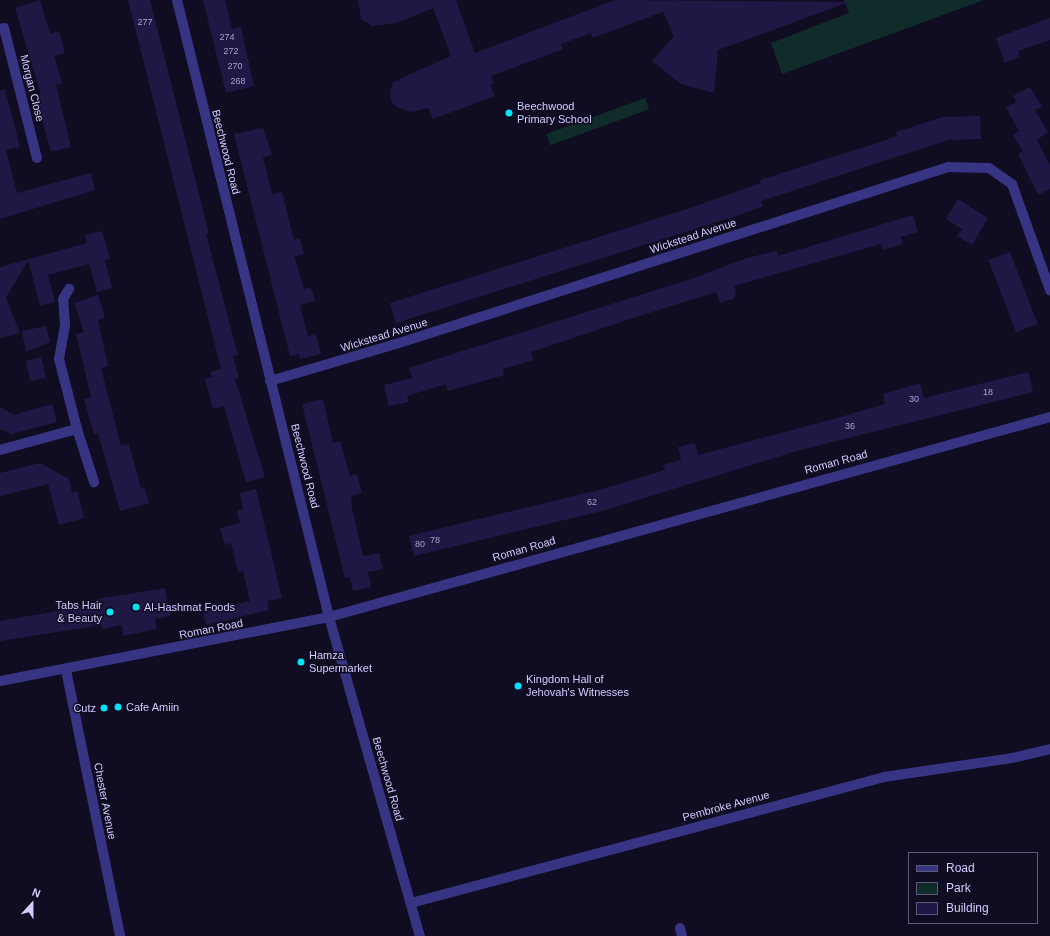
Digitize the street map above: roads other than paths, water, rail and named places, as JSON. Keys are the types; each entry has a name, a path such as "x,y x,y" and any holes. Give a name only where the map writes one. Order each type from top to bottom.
{"street":[{"name":"Beechwood Road","path":"176,0 329,617 420,936"},
{"name":"Morgan Close","path":"0,29 4,28 37,158"},
{"name":"Wickstead Avenue","path":"270,382 404,342 948,167 989,168 1012,184 1050,290"},
{"path":"69,288 63,300 65,325 59,359 77,429 94,482"},
{"name":"Roman Road","path":"0,682 329,617 1050,417"},
{"path":"0,450 77,429"},
{"name":"Chester Avenue","path":"66,670 120,936"},
{"name":"Pembroke Avenue","path":"411,903 884,777 1012,758 1050,749"}],"place":[{"name":"Beechwood Primary School","path":"509,113"},
{"name":"Al-Hashmat Foods","path":"136,607"},
{"name":"Tabs Hair & Beauty","path":"110,612"},
{"name":"Hamza Supermarket","path":"301,662"},
{"name":"Kingdom Hall of Jehovah's Witnesses","path":"518,686"},
{"name":"Cafe Amiin","path":"118,707"},
{"name":"Cutz","path":"104,708"}]}
